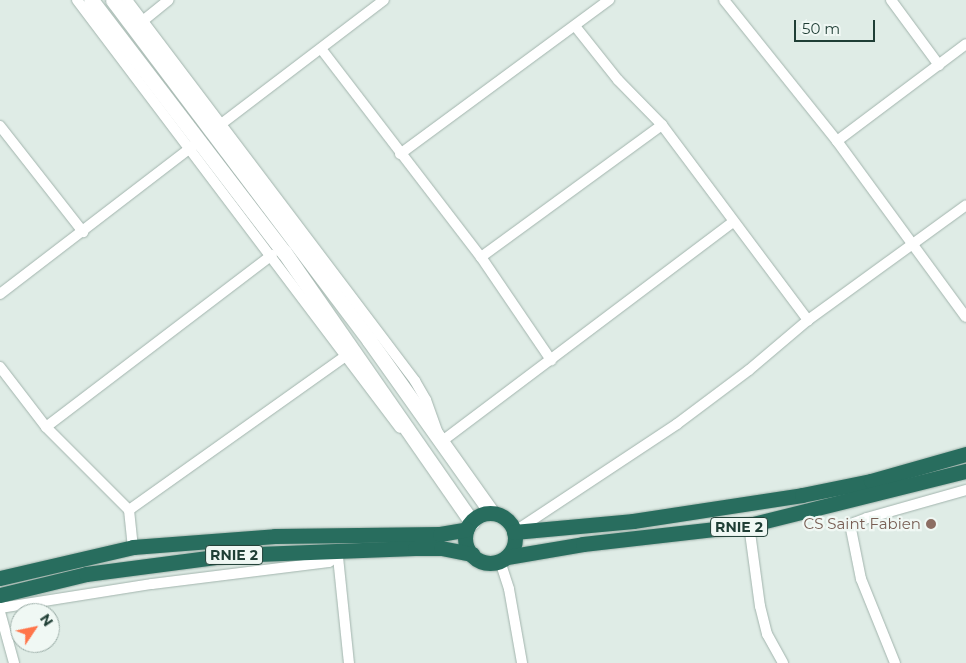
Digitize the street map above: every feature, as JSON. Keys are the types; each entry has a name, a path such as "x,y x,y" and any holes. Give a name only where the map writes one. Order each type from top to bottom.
{"highway":[{"name":"RNIE 2","path":"514,532 633,522 802,495 871,481 966,454"},
{"name":"RNIE 2","path":"0,595 86,574 142,565 231,555 341,554 441,548 472,554 485,562 584,544 749,525 966,471"},
{"name":"RNIE 2","path":"0,578 133,547 275,536 440,534 469,525 492,513"},
{"path":"492,513 506,519 514,532 515,541 504,559"},
{"path":"469,525 466,542 472,554"}],"main road":[{"path":"91,0 194,144 295,267 426,454 469,525"},
{"path":"113,0 138,24 216,128 492,513"}],"street":[{"path":"77,0 194,144 390,418 426,454"},
{"path":"126,0 138,24 169,0"},
{"path":"0,294 83,232 194,144 322,50 384,0"},
{"path":"400,154 609,0"},
{"path":"724,0 837,141 912,246 966,317"},
{"path":"891,0 939,65"},
{"path":"575,26 618,80 662,125 808,320"},
{"path":"837,141 966,44"},
{"path":"322,50 481,257 551,360"},
{"path":"481,257 662,125"},
{"path":"1,128 83,232"},
{"path":"514,532 677,424 749,370 808,320 966,206"},
{"path":"441,442 733,222"},
{"path":"46,427 272,255"},
{"path":"130,510 346,356"},
{"path":"0,367 46,427 130,510 133,547"},
{"path":"895,663 861,579 851,529 854,523 867,518 966,490"},
{"path":"749,525 760,606 767,634 783,663"},
{"path":"14,663 0,610 152,584 329,562 341,554 349,663"},
{"path":"504,559 522,663"}],"place":[{"name":"CS Saint Fabien","path":"931,524"}]}
